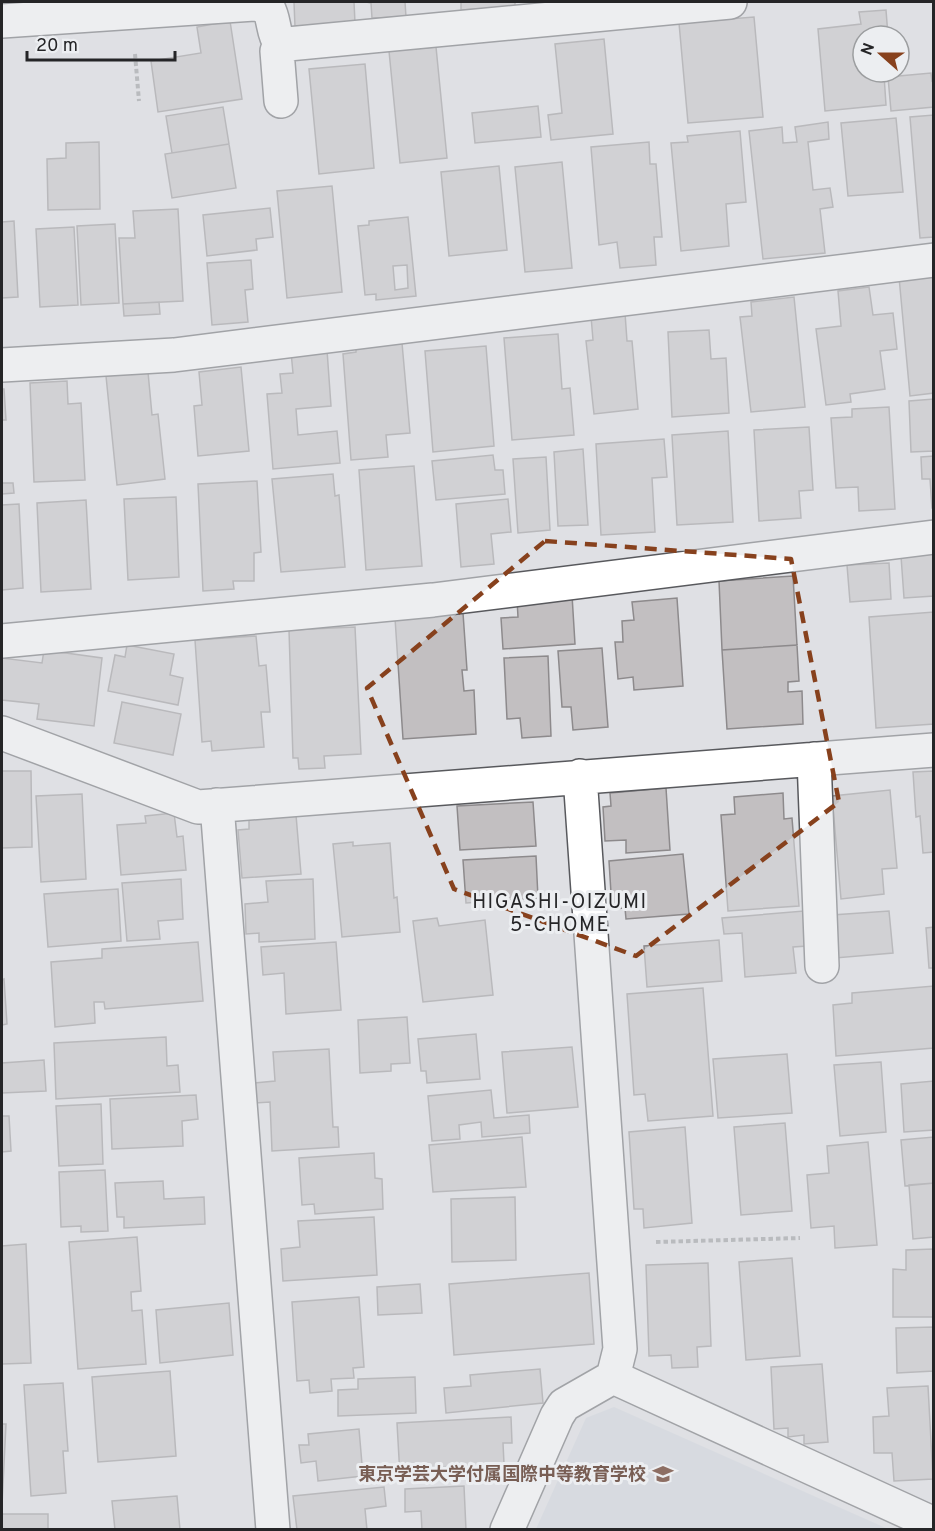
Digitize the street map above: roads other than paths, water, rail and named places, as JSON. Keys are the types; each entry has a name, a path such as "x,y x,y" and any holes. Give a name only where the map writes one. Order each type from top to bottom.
{"street":[{"path":"2,21 254,4 267,6 273,14 276,37 280,43 288,44 730,2"},
{"path":"280,43 277,51 282,101"},
{"path":"2,365 174,355 933,260"},
{"path":"2,640 433,600 933,537"},
{"path":"2,733 198,807 933,750"},
{"path":"814,759 822,966"},
{"path":"507,1530 557,1416 564,1405 613,1377 618,1362 621,1335 580,776"},
{"path":"217,805 273,1530"},
{"path":"613,1377 933,1524"}],"place":[{"name":"東京学芸大学付属国際中等教育学校","path":"663,1474"}],"district":[{"name":"HIGASHI-OIZUMI 5-CHOME","path":"560,912"}]}
